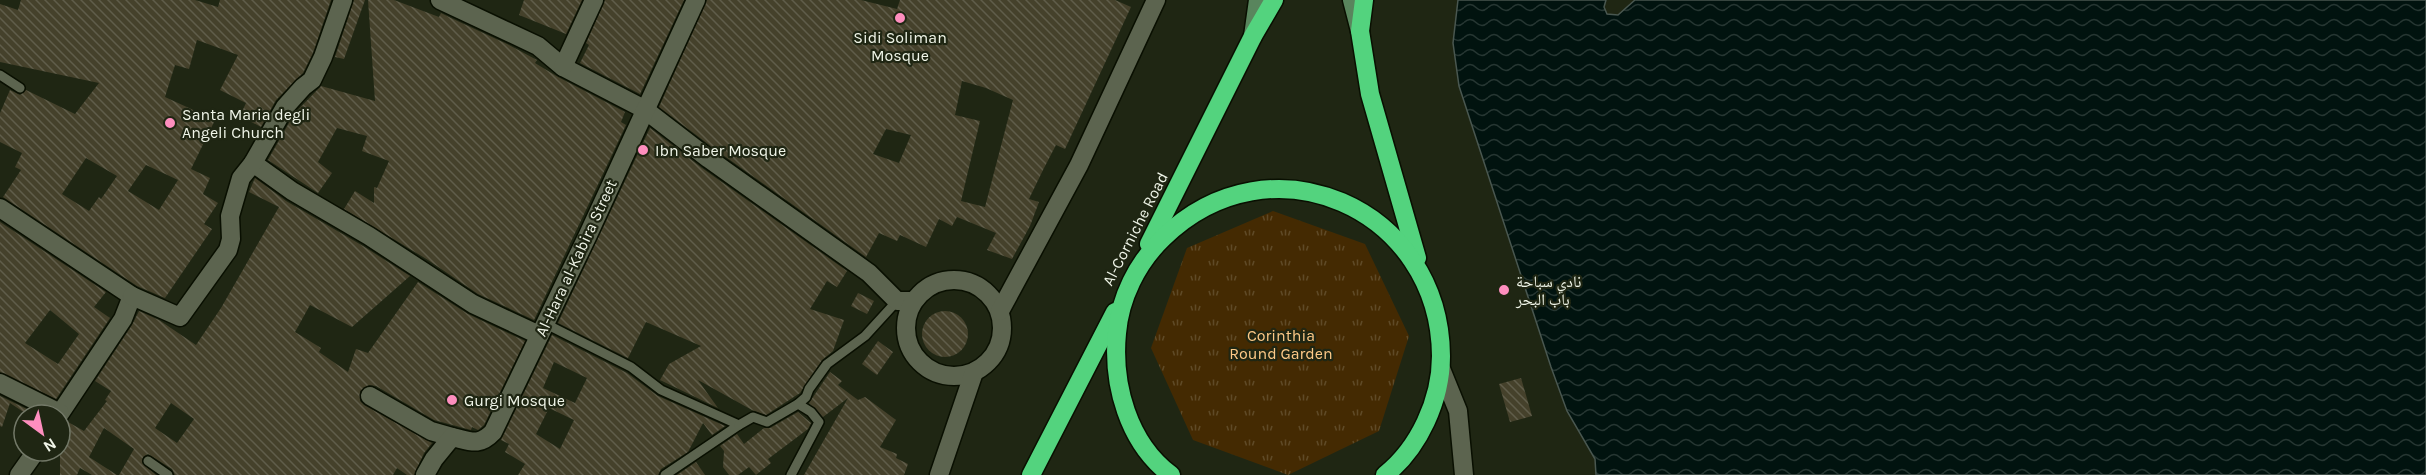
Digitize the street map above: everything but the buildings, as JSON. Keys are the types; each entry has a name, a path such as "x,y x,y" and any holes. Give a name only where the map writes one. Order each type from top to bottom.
{"highway":[{"name":"Al-Corniche Road","path":"1031,475 1253,36 1274,0"},
{"path":"1364,0 1360,31 1370,94 1419,269 1433,300 1441,334 1441,369 1436,397 1425,424 1410,448 1385,475"},
{"path":"1171,475 1164,470 1138,438 1122,400 1114,359 1118,317 1132,278 1152,249 1177,225 1206,206 1239,194 1273,189 1308,191 1342,201 1372,218 1398,241 1419,269"}],"street":[{"path":"0,208 132,296 180,317 228,250 231,239 230,216 241,178 253,163 285,107 312,80 323,57 343,0"},
{"path":"440,0 538,46 563,67 644,109 709,159 869,273 906,301 908,315 906,330 909,346 917,359 928,369 939,374 962,376 974,372 992,358 998,348 1002,336 1000,311 994,300 983,289 969,282 954,280 938,283 906,301"},
{"path":"563,67 594,0"},
{"name":"Al-Hara al-Kabira Street","path":"370,396 431,431 474,442 485,440 492,432 587,237 696,0"},
{"path":"1000,311 1079,165 1156,0"},
{"path":"1253,36 1258,0"},
{"path":"1352,0 1360,31"},
{"path":"253,163 473,304 541,329"},
{"path":"66,403 123,319 132,296"},
{"path":"1441,369 1458,411 1464,475"},
{"path":"939,475 974,372"},
{"path":"0,383 38,403"},
{"path":"425,475 434,459 452,437"}],"lane":[{"path":"0,75 20,88"},
{"path":"665,475 753,417 768,422 798,404 806,397 827,364 865,336 906,301"},
{"path":"541,329 557,328 631,367 661,390 739,425"},
{"path":"791,475 819,422 811,412 798,404"},
{"path":"148,461 168,475"}],"green space":[{"name":"Corinthia Round Garden","path":"1273,211 1365,244 1409,336 1379,431 1288,475 1193,440 1151,348 1187,248"}],"water":[{"path":"1458,0 1606,0 1604,7 1607,14 1618,15 1635,0 2426,0 2426,475 1596,475 1595,459 1567,411 1551,367 1459,86 1453,43"}],"place":[{"name":"Sidi Soliman Mosque","path":"900,18"},
{"name":"Santa Maria degli Angeli Church","path":"170,123"},
{"name":"Ibn Saber Mosque","path":"643,150"},
{"name":"نادي سباحة باب البحر","path":"1504,290"},
{"name":"Gurgi Mosque","path":"452,400"}]}
